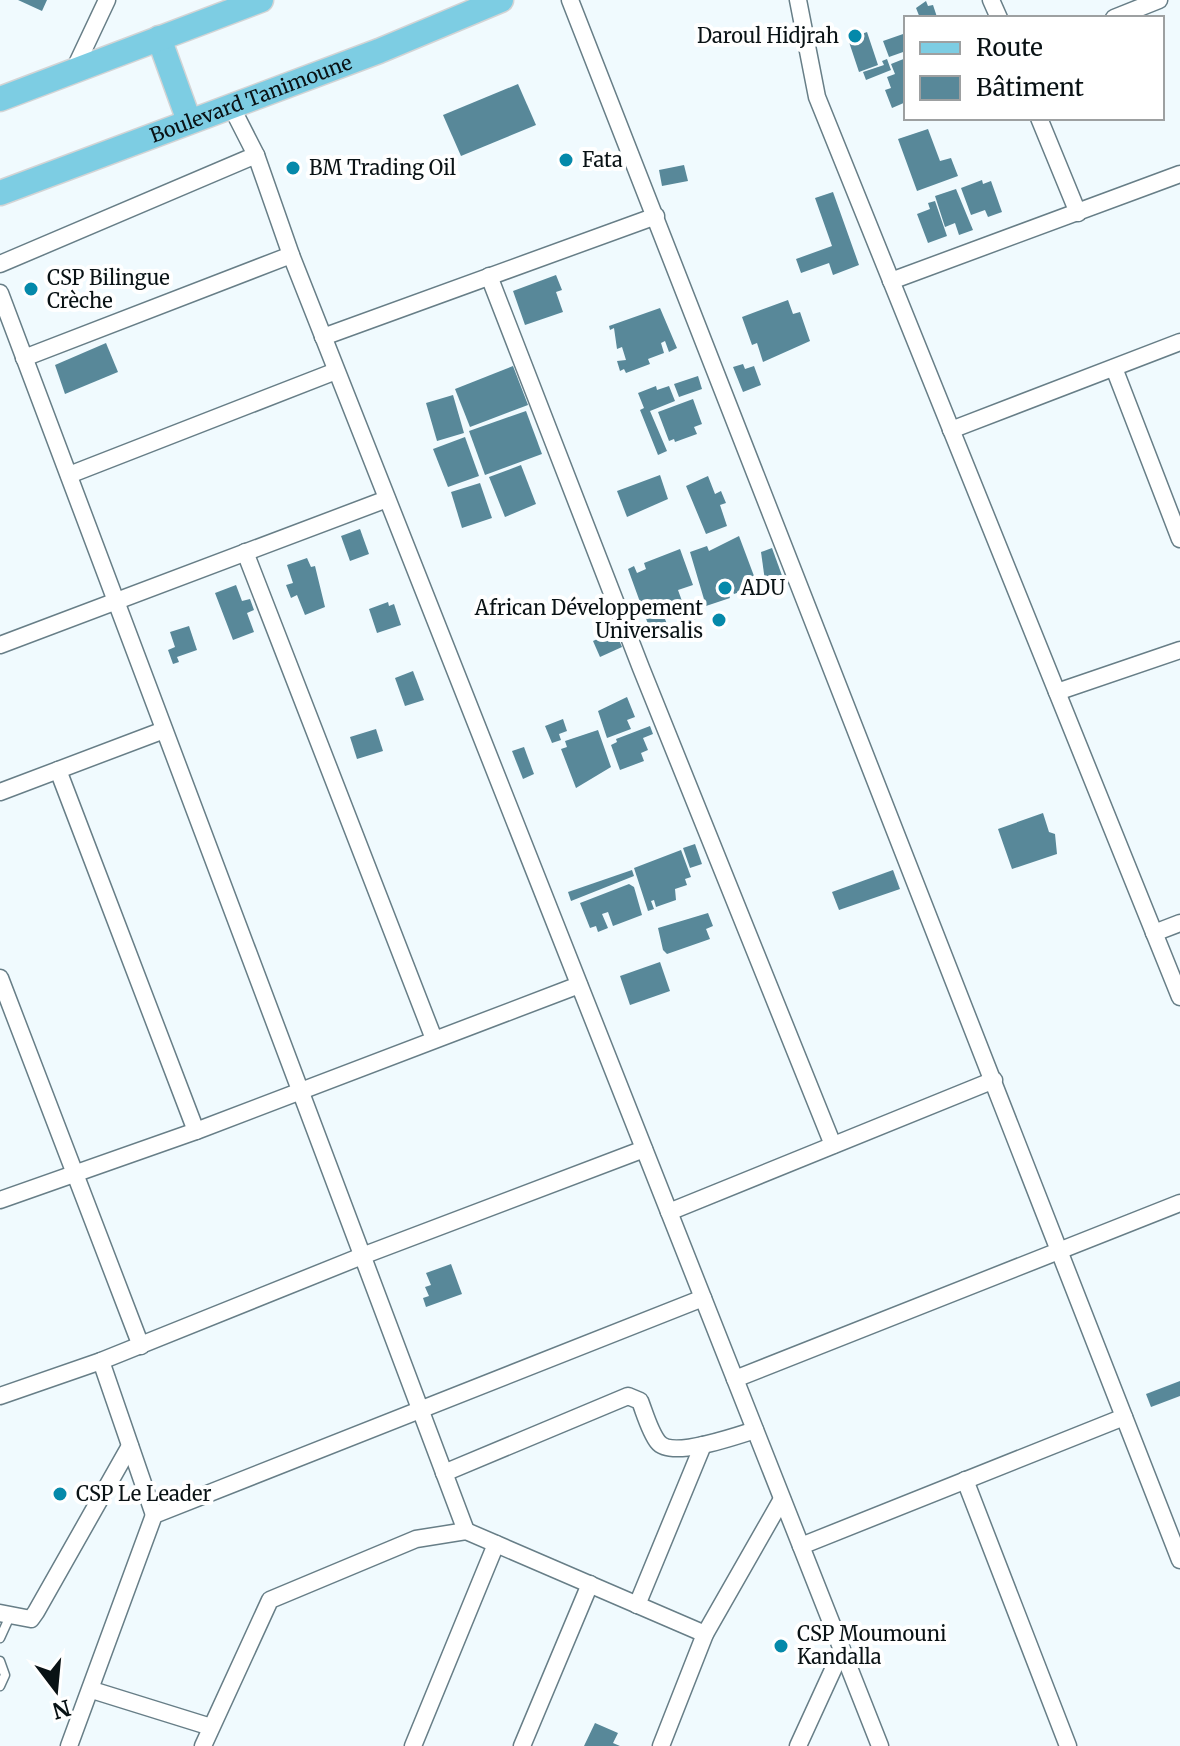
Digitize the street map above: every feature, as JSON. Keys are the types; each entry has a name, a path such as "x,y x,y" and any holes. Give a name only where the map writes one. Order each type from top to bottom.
{"main road":[{"path":"0,99 261,0"},
{"name":"Boulevard Tanimoune","path":"0,193 379,51 501,0"},
{"path":"159,38 189,121"}],"street":[{"path":"74,70 107,0"},
{"path":"570,0 1180,1560"},
{"path":"798,0 817,97 1180,997"},
{"path":"1119,16 1159,0"},
{"path":"231,106 256,155 336,371 880,1746"},
{"path":"1040,120 1078,213"},
{"path":"0,264 256,155"},
{"path":"891,281 1180,174"},
{"path":"323,337 656,216"},
{"path":"24,358 291,255"},
{"path":"489,276 641,668 833,1145"},
{"path":"0,293 466,1531"},
{"path":"951,430 1180,342"},
{"path":"1114,368 1173,498 1180,539"},
{"path":"69,475 336,371"},
{"path":"0,645 387,499"},
{"path":"245,552 434,1039"},
{"path":"1057,692 1180,650"},
{"path":"0,792 164,730"},
{"path":"58,770 196,1131"},
{"path":"1154,933 1180,923"},
{"path":"0,978 141,1346"},
{"path":"0,1200 196,1131 579,985"},
{"path":"669,1212 994,1080"},
{"path":"0,1396 141,1346 362,1256 644,1149"},
{"path":"735,1379 1180,1203"},
{"path":"154,1515 703,1298"},
{"path":"69,1746 154,1515 101,1361"},
{"path":"444,1473 628,1396 640,1401 661,1445 703,1445 755,1430"},
{"path":"801,1546 1124,1417"},
{"path":"637,1605 703,1445"},
{"path":"5,1614 31,1619 130,1446"},
{"path":"965,1480 1068,1746"},
{"path":"661,1746 705,1634 782,1499"},
{"path":"203,1746 270,1600 416,1539 466,1531 705,1634"},
{"path":"413,1746 496,1544"},
{"path":"522,1746 590,1584"},
{"path":"798,1746 842,1650"},
{"path":"92,1690 211,1727"}],"lane":[{"path":"0,1638 5,1614"},
{"path":"0,1661 5,1675 0,1686"}],"building":[{"path":"18,0 47,0 42,11"},
{"path":"926,1 928,6 933,5 937,16 919,16 916,8"},
{"path":"867,32 878,65 859,72 848,39"},
{"path":"904,34 904,52 889,57 883,41"},
{"path":"887,59 891,70 866,80 863,72 884,65 882,61"},
{"path":"904,59 904,103 892,108 885,90 891,88 887,77 895,74 891,64"},
{"path":"518,84 536,125 461,156 443,115"},
{"path":"928,129 940,161 951,158 958,176 917,191 898,139"},
{"path":"684,165 688,181 662,186 659,170"},
{"path":"982,180 983,184 991,181 1002,212 988,217 985,210 971,215 961,188"},
{"path":"956,189 973,230 959,235 955,223 945,227 935,196"},
{"path":"833,192 859,265 833,275 829,263 801,273 796,259 832,246 815,198"},
{"path":"935,201 947,236 928,243 917,214 930,209 928,203"},
{"path":"556,275 562,290 556,292 563,312 525,325 513,291"},
{"path":"788,300 793,314 800,312 810,341 763,362 757,343 752,345 742,317"},
{"path":"660,308 677,348 669,352 665,341 661,343 664,353 648,359 650,364 626,373 624,369 620,371 617,361 626,360 622,347 617,349 614,328 610,330 609,326"},
{"path":"106,343 118,372 65,394 55,365"},
{"path":"743,364 745,369 754,366 761,385 743,392 733,367"},
{"path":"513,366 528,405 470,427 455,389"},
{"path":"698,376 702,389 679,397 674,384"},
{"path":"656,386 657,390 669,386 675,401 650,411 667,451 658,455 640,410 644,408 638,393"},
{"path":"453,395 464,433 437,441 426,403"},
{"path":"693,399 702,424 694,427 697,434 675,442 674,439 669,441 658,412"},
{"path":"526,411 542,454 485,475 469,431"},
{"path":"465,437 479,476 448,487 433,449"},
{"path":"521,465 536,504 505,517 489,477"},
{"path":"660,475 668,499 627,517 617,491"},
{"path":"708,476 715,494 721,491 726,503 720,505 727,526 706,534 686,486"},
{"path":"480,483 492,518 462,528 451,492"},
{"path":"360,529 369,554 350,561 341,536"},
{"path":"739,536 754,576 748,578 751,588 734,594 732,589 727,591 730,598 706,606 690,552 707,546 709,551"},
{"path":"772,548 784,581 766,588 761,552"},
{"path":"680,549 693,585 678,590 682,601 676,604 678,611 666,607 661,609 669,629 652,635 628,569 634,566 637,573 646,569 644,563"},
{"path":"307,558 311,567 315,566 325,607 305,615 297,595 291,598 286,585 293,583 287,565"},
{"path":"236,585 242,601 250,599 254,610 247,613 254,632 233,640 215,593"},
{"path":"388,602 389,606 394,604 401,625 377,633 369,609"},
{"path":"692,603 694,608 701,605 705,616 686,622 680,607"},
{"path":"189,626 197,650 177,657 179,662 173,664 168,650 175,647 170,632"},
{"path":"615,631 622,647 600,657 593,641"},
{"path":"413,671 424,700 405,706 395,678"},
{"path":"627,697 635,717 627,720 631,729 607,738 598,711"},
{"path":"563,719 567,731 559,734 561,740 552,743 545,726"},
{"path":"650,726 653,734 643,738 648,750 641,753 644,761 620,770 611,745 617,742 616,739"},
{"path":"376,729 383,751 357,759 350,737"},
{"path":"598,730 611,767 576,788 561,749 567,747 565,741"},
{"path":"524,747 534,774 523,779 512,751"},
{"path":"1043,813 1049,832 1055,834 1057,854 1012,869 998,829"},
{"path":"695,844 702,864 690,868 683,848"},
{"path":"681,850 691,877 685,879 687,885 675,889 676,900 656,907 654,900 651,901 654,909 648,911 634,868"},
{"path":"632,870 634,876 571,901 568,892"},
{"path":"893,870 900,889 839,910 832,892"},
{"path":"629,884 634,887 642,915 613,926 608,912 602,914 608,928 598,932 596,926 590,928 580,903"},
{"path":"708,913 713,926 706,929 710,939 667,954 663,950 658,928"},
{"path":"660,962 670,991 630,1005 620,976"},
{"path":"451,1264 462,1294 426,1307 423,1298 429,1296 425,1287 431,1285 426,1273"},
{"path":"1180,1381 1180,1396 1151,1407 1146,1394"},
{"path":"595,1723 618,1733 613,1743 620,1746 584,1746"}],"place":[{"name":"Daroul Hidjrah","path":"855,36"},
{"name":"Fata","path":"566,160"},
{"name":"BM Trading Oil","path":"293,168"},
{"name":"CSP Bilingue Crèche","path":"31,289"},
{"name":"ADU","path":"725,588"},
{"name":"African Développement Universalis","path":"719,620"},
{"name":"CSP Le Leader","path":"60,1494"},
{"name":"CSP Moumouni Kandalla","path":"781,1646"}]}
